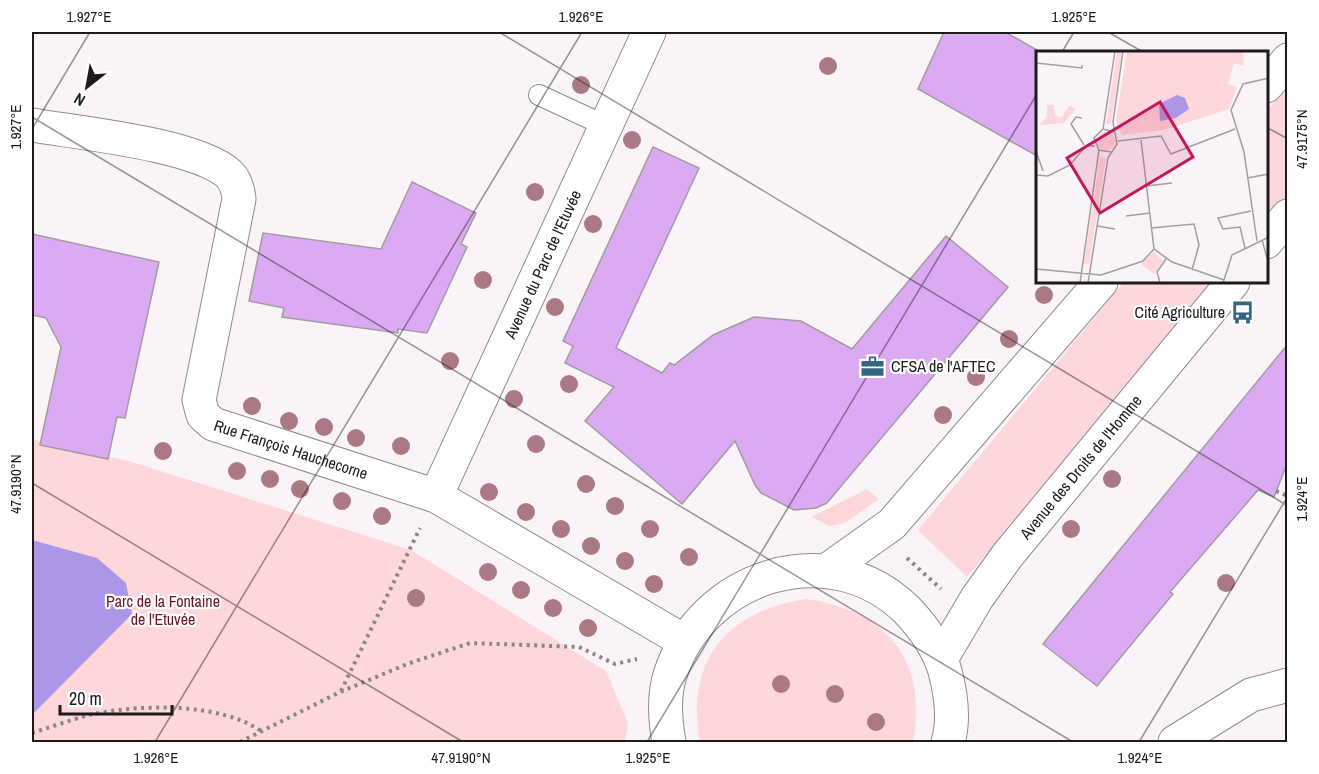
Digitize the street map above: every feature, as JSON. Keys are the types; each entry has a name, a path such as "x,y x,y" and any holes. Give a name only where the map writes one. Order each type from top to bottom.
{"street":[{"name":"Avenue du Parc de l'Etuvée","path":"436,496 649,32"},
{"path":"1268,84 1287,60"},
{"name":"Rue François Hauchecorne","path":"32,124 180,151 216,165 231,175 238,187 238,199 199,400 202,415 213,424 436,496 684,641"},
{"path":"1268,240 1287,216"},
{"path":"826,571 892,524 1099,284"},
{"name":"Avenue des Droits de l'Homme","path":"941,658 1007,556 1231,284"},
{"path":"669,742 664,715 669,676 684,641 710,608 744,585 784,572 826,571 863,580 896,600 922,626 941,658 951,694 954,739"},
{"path":"1175,742 1251,695 1287,685"},
{"path":"1163,742 1213,719"}],"lane":[{"path":"539,95 606,126"}],"path":[{"path":"1276,491 1287,496"},
{"path":"340,692 436,496"},
{"path":"879,534 969,613"},
{"path":"240,742 340,692 410,663 470,643 579,646 615,664 640,658"},
{"path":"32,733 90,715 145,708 206,711 245,720 261,731"}],"green space":[{"path":"1287,86 1287,199 1268,222 1268,110"},
{"path":"1122,284 1215,284 967,577 918,530"},
{"name":"Parc de la Fontaine de l'Etuvée","path":"32,439 132,462 411,550 606,671 628,723 625,742 32,742"},
{"path":"867,489 879,499 845,523 829,526 811,517"},
{"path":"806,599 834,605 859,615 879,628 896,644 907,664 914,687 916,713 913,742 700,742 697,713 699,687 706,664 717,645 733,628 754,615 778,605"}],"shaded area":[{"path":"32,540 97,558 126,583 132,614 32,715"}],"building":[{"path":"944,32 1005,32 1037,50 1036,155 918,89"},
{"path":"653,147 699,168 616,348 662,373 670,363 674,365 713,335 754,317 801,321 852,349 946,236 1008,287 827,503 816,508 794,510 761,493 735,441 682,504 585,421 614,387 565,363 573,346 563,341"},
{"path":"412,182 476,213 461,244 467,247 427,333 398,329 398,333 282,317 284,308 249,301 263,233 381,249"},
{"path":"32,234 159,262 125,418 117,417 108,459 40,445 61,347 46,318 32,315"},
{"path":"1287,345 1287,464 1274,497 1258,490 1170,592 1173,594 1097,686 1043,644"}],"place":[{"name":"Cité Agriculture","path":"1243,312"},
{"name":"CFSA de l'AFTEC","path":"873,366"}]}
